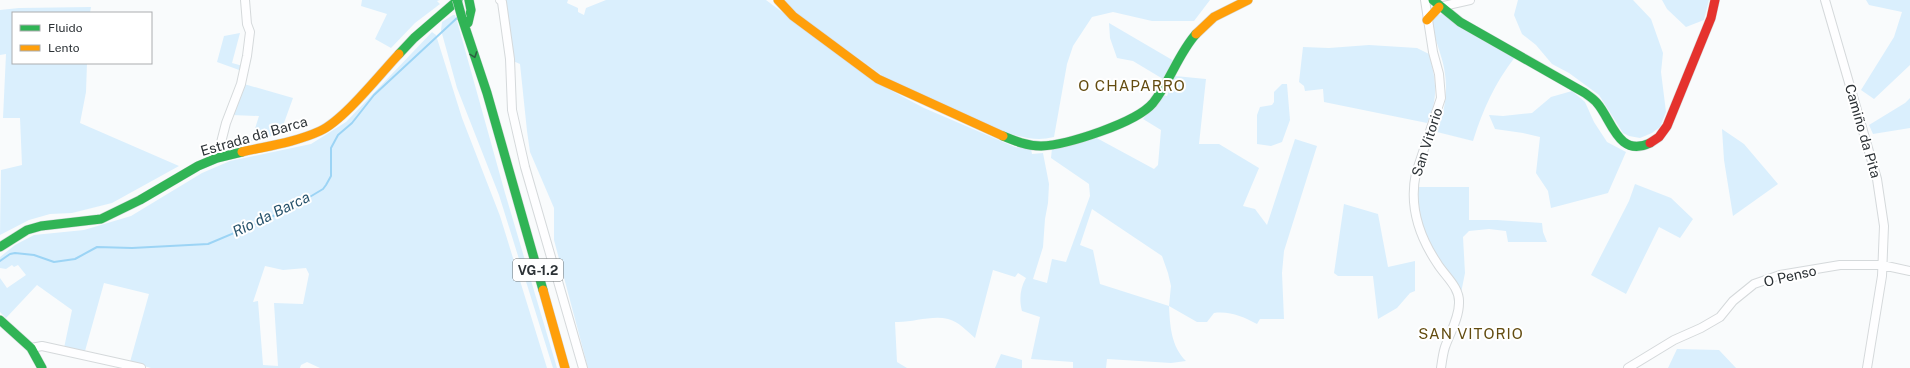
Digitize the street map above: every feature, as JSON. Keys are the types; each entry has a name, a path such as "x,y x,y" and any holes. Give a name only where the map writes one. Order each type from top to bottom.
{"main road":[{"name":"Estrada da Barca","path":"0,247 27,230 41,226 101,219 140,200 198,166 217,158 298,139 328,126 352,106 414,38 457,0"},
{"path":"457,0 465,20"},
{"path":"465,20 471,10 469,0"},
{"path":"778,0 793,16 878,79 1015,141 1037,146 1067,140 1124,122 1139,115 1155,100 1190,42 1200,30 1211,20 1248,0"},
{"path":"1432,0 1452,18 1570,83 1596,102 1617,136 1623,142 1638,146 1651,144 1662,134 1667,126 1710,18 1715,0"},
{"path":"1427,20 1430,14 1440,7"},
{"name":"VG-1.2","path":"465,20 565,368"},
{"path":"0,320 31,348 40,367"},
{"path":"0,327 18,335"}],"street":[{"path":"217,158 226,122 241,84 247,56 250,32 247,24 245,0"},
{"path":"500,0 502,2 510,59 512,110 515,124 546,242 583,368"},
{"name":"San Vitorio","path":"1424,0 1433,52 1439,74 1441,98 1416,173 1413,197 1415,214 1420,228 1436,262 1454,285 1459,302 1444,349 1441,368"},
{"path":"1440,7 1470,0"},
{"name":"Camiño da Pita","path":"1825,0 1877,179 1884,226 1882,265 1867,368"},
{"name":"O Penso","path":"1628,368 1674,340 1701,328 1720,317 1733,301 1754,284 1780,275 1840,265 1882,265 1910,271"},
{"path":"31,348 42,346 141,368"}],"shaded area":[{"path":"362,0 440,0 437,1 440,4 415,23 391,48 375,39 387,14 361,6"},
{"path":"505,0 568,0 567,3 578,8 578,12 584,15 586,8 606,0 766,0 877,83 924,108 1015,147 1031,149 1032,154 1043,153 1049,184 1048,203 1043,247 1033,279 1047,283 1052,259 1066,262 1090,196 1089,184 1051,158 1052,148 1093,136 1154,169 1158,165 1161,130 1143,119 1163,95 1167,96 1175,76 1206,79 1199,144 1219,144 1259,168 1243,206 1255,209 1267,225 1295,139 1317,146 1284,251 1282,273 1284,319 1260,319 1257,324 1237,315 1214,313 1207,322 1197,322 1169,306 1174,342 1177,349 1186,361 1171,363 1107,359 1106,368 1073,368 1073,362 1031,359 1040,317 1022,311 1021,294 1022,286 1026,278 1018,273 1015,277 993,270 975,338 959,324 948,319 928,318 895,322 897,362 907,368 588,368 554,240 554,208 530,152 520,64 513,61","holes":["1092,209 1162,256 1171,286 1169,306 1100,284 1093,250 1080,245"]},
{"path":"784,0 1210,0 1194,21 1152,21 1113,12 1092,17 1073,46 1067,64 1054,137 1037,139 1010,134 883,76 800,16"},
{"path":"1518,0 1633,0 1651,19 1663,53 1661,72 1666,112 1660,127 1652,133 1640,138 1623,133 1599,95 1569,73 1552,64 1536,45 1522,34 1514,15"},
{"path":"1662,0 1709,0 1704,20 1686,27 1667,9"},
{"path":"1866,0 1910,0 1910,65 1874,99 1861,90 1894,37 1902,12 1869,5"},
{"path":"91,7 90,12 12,12 12,64 87,64 86,92 80,123 179,166 112,203 72,213 50,214 29,220 0,235 1,170 22,165 20,118 3,118 6,54 0,55 0,10 19,8"},
{"path":"1442,14 1515,57 1501,77 1490,97 1473,141 1437,132 1445,103 1446,82 1441,54 1432,22 1437,15"},
{"path":"455,15 457,21 505,193 557,368 553,368 499,195 457,88 441,30 442,22"},
{"path":"1109,23 1174,61 1163,79 1133,61 1117,58 1110,38"},
{"path":"432,32 436,35 462,118 500,216 547,368 320,368 307,362 301,365 300,368 151,368 130,362 149,294 104,283 85,351 64,348 72,310 37,285 6,318 0,312 0,278 7,288 26,275 18,265 14,267 12,265 6,269 0,268 0,257 15,245 34,235 84,230 131,216 202,173 230,161 311,144 346,122","holes":["265,266 283,270 306,268 309,274 303,304 274,303 278,366 263,365 258,301 253,302"]},
{"path":"240,33 232,63 243,66 242,71 217,62 224,36"},
{"path":"1369,45 1417,48 1429,54 1435,80 1435,97 1427,123 1324,102 1323,89 1305,91 1304,86 1299,82 1303,47 1329,48"},
{"path":"244,84 293,98 280,134 251,141 259,116 232,115"},
{"path":"1282,84 1287,84 1290,120 1282,142 1271,146 1257,144 1257,115 1260,107 1272,105 1274,102 1274,92"},
{"path":"1572,91 1585,102 1594,122 1607,142 1626,152 1608,193 1551,208 1548,191 1536,173 1540,137 1495,129 1489,115 1503,116 1532,113 1551,97"},
{"path":"1910,98 1910,128 1873,134 1869,125 1905,103"},
{"path":"1722,129 1744,144 1778,184 1733,216 1724,160"},
{"path":"1635,184 1671,198 1693,219 1680,238 1659,227 1626,294 1591,275 1629,201"},
{"path":"1416,187 1469,187 1469,220 1542,223 1543,232 1547,242 1508,242 1506,231 1489,229 1469,231 1463,237 1465,273 1461,293 1436,256 1421,226 1416,209"},
{"path":"1344,204 1378,214 1388,267 1415,261 1415,291 1410,293 1397,308 1378,319 1373,276 1338,276 1334,273"},
{"path":"1677,349 1719,350 1736,368 1668,368"},
{"path":"1001,354 1022,360 1022,368 995,368"}],"waterway":[{"name":"Río da Barca","path":"0,261 10,254 15,253 34,255 54,262 75,259 97,247 132,248 208,244 265,220 298,204 323,189 326,185 331,176 331,148 338,135 352,123 374,95 457,18"}],"traffic: fast":[{"path":"457,0 462,18"},
{"path":"399,54 414,38 458,0"},
{"path":"468,23 471,10 469,0"},
{"path":"1433,0 1460,22 1585,93 1596,102 1617,135 1623,141 1630,145 1639,146 1650,143"},
{"path":"462,18 487,93 543,290"},
{"path":"1003,136 1031,145 1053,145 1100,132 1132,118 1144,111 1153,103 1184,50 1196,34"},
{"path":"0,247 27,230 41,226 101,219 140,200 198,166 217,158 242,152"},
{"path":"0,320 31,348 42,368"}],"traffic: slow":[{"path":"778,0 793,16 878,79 1003,136"},
{"path":"1196,34 1214,17 1248,0"},
{"path":"1427,20 1439,7"},
{"path":"242,152 311,135 330,125 351,107 399,54"},
{"path":"543,290 565,368"}],"traffic: jam":[{"path":"1650,143 1659,137 1667,126 1711,18 1715,0"}],"district":[{"name":"O CHAPARRO","path":"1132,85"},
{"name":"SAN VITORIO","path":"1471,333"}]}
